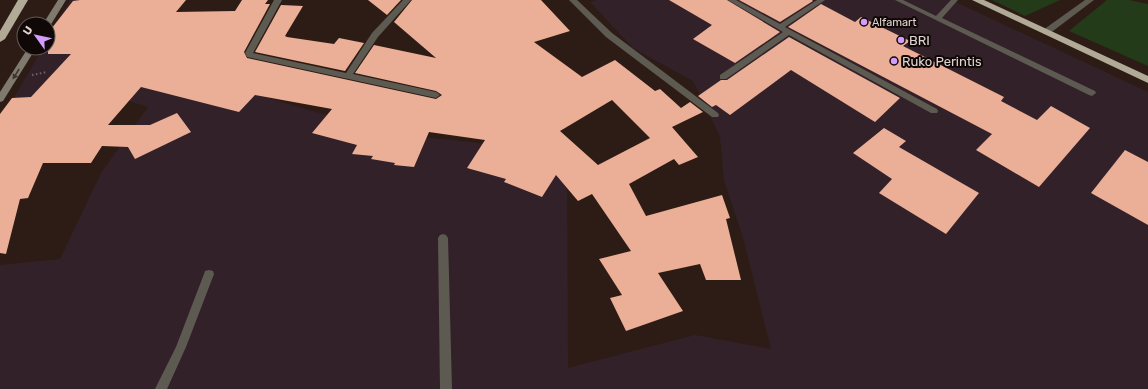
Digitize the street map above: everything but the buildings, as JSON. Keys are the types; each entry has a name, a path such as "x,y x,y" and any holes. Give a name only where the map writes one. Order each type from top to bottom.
{"highway":[{"path":"0,39 23,0"},
{"path":"976,0 1148,80"}],"street":[{"path":"52,16 62,0"},
{"path":"278,0 249,53 256,58 436,95"},
{"path":"348,76 375,35 407,0"},
{"path":"574,0 609,36 715,115"},
{"path":"1046,32 1090,0"},
{"path":"0,99 27,56"}],"lane":[{"path":"731,0 934,111"},
{"path":"781,26 822,0"},
{"path":"898,0 1092,93"},
{"path":"937,19 955,0"},
{"path":"722,77 789,31"},
{"path":"443,238 446,389"},
{"path":"161,389 188,332 209,274"}],"shaded area":[{"path":"70,0 124,0 188,74 312,111 413,136 499,145 567,173 568,368 695,335 771,349 744,241 724,180 720,136 693,81 633,48 590,2 596,0 951,0 1148,92 1148,389 0,389 0,265 60,259 101,173 148,107 113,96 0,122 38,56 56,56 56,25"}],"green space":[{"path":"992,0 1060,0 1025,16"},
{"path":"1107,0 1129,0 1148,4 1148,66 1069,31"}],"place":[{"name":"Alfamart","path":"864,22"},
{"name":"BRI","path":"901,40"},
{"name":"Ruko Perintis","path":"894,61"}]}
